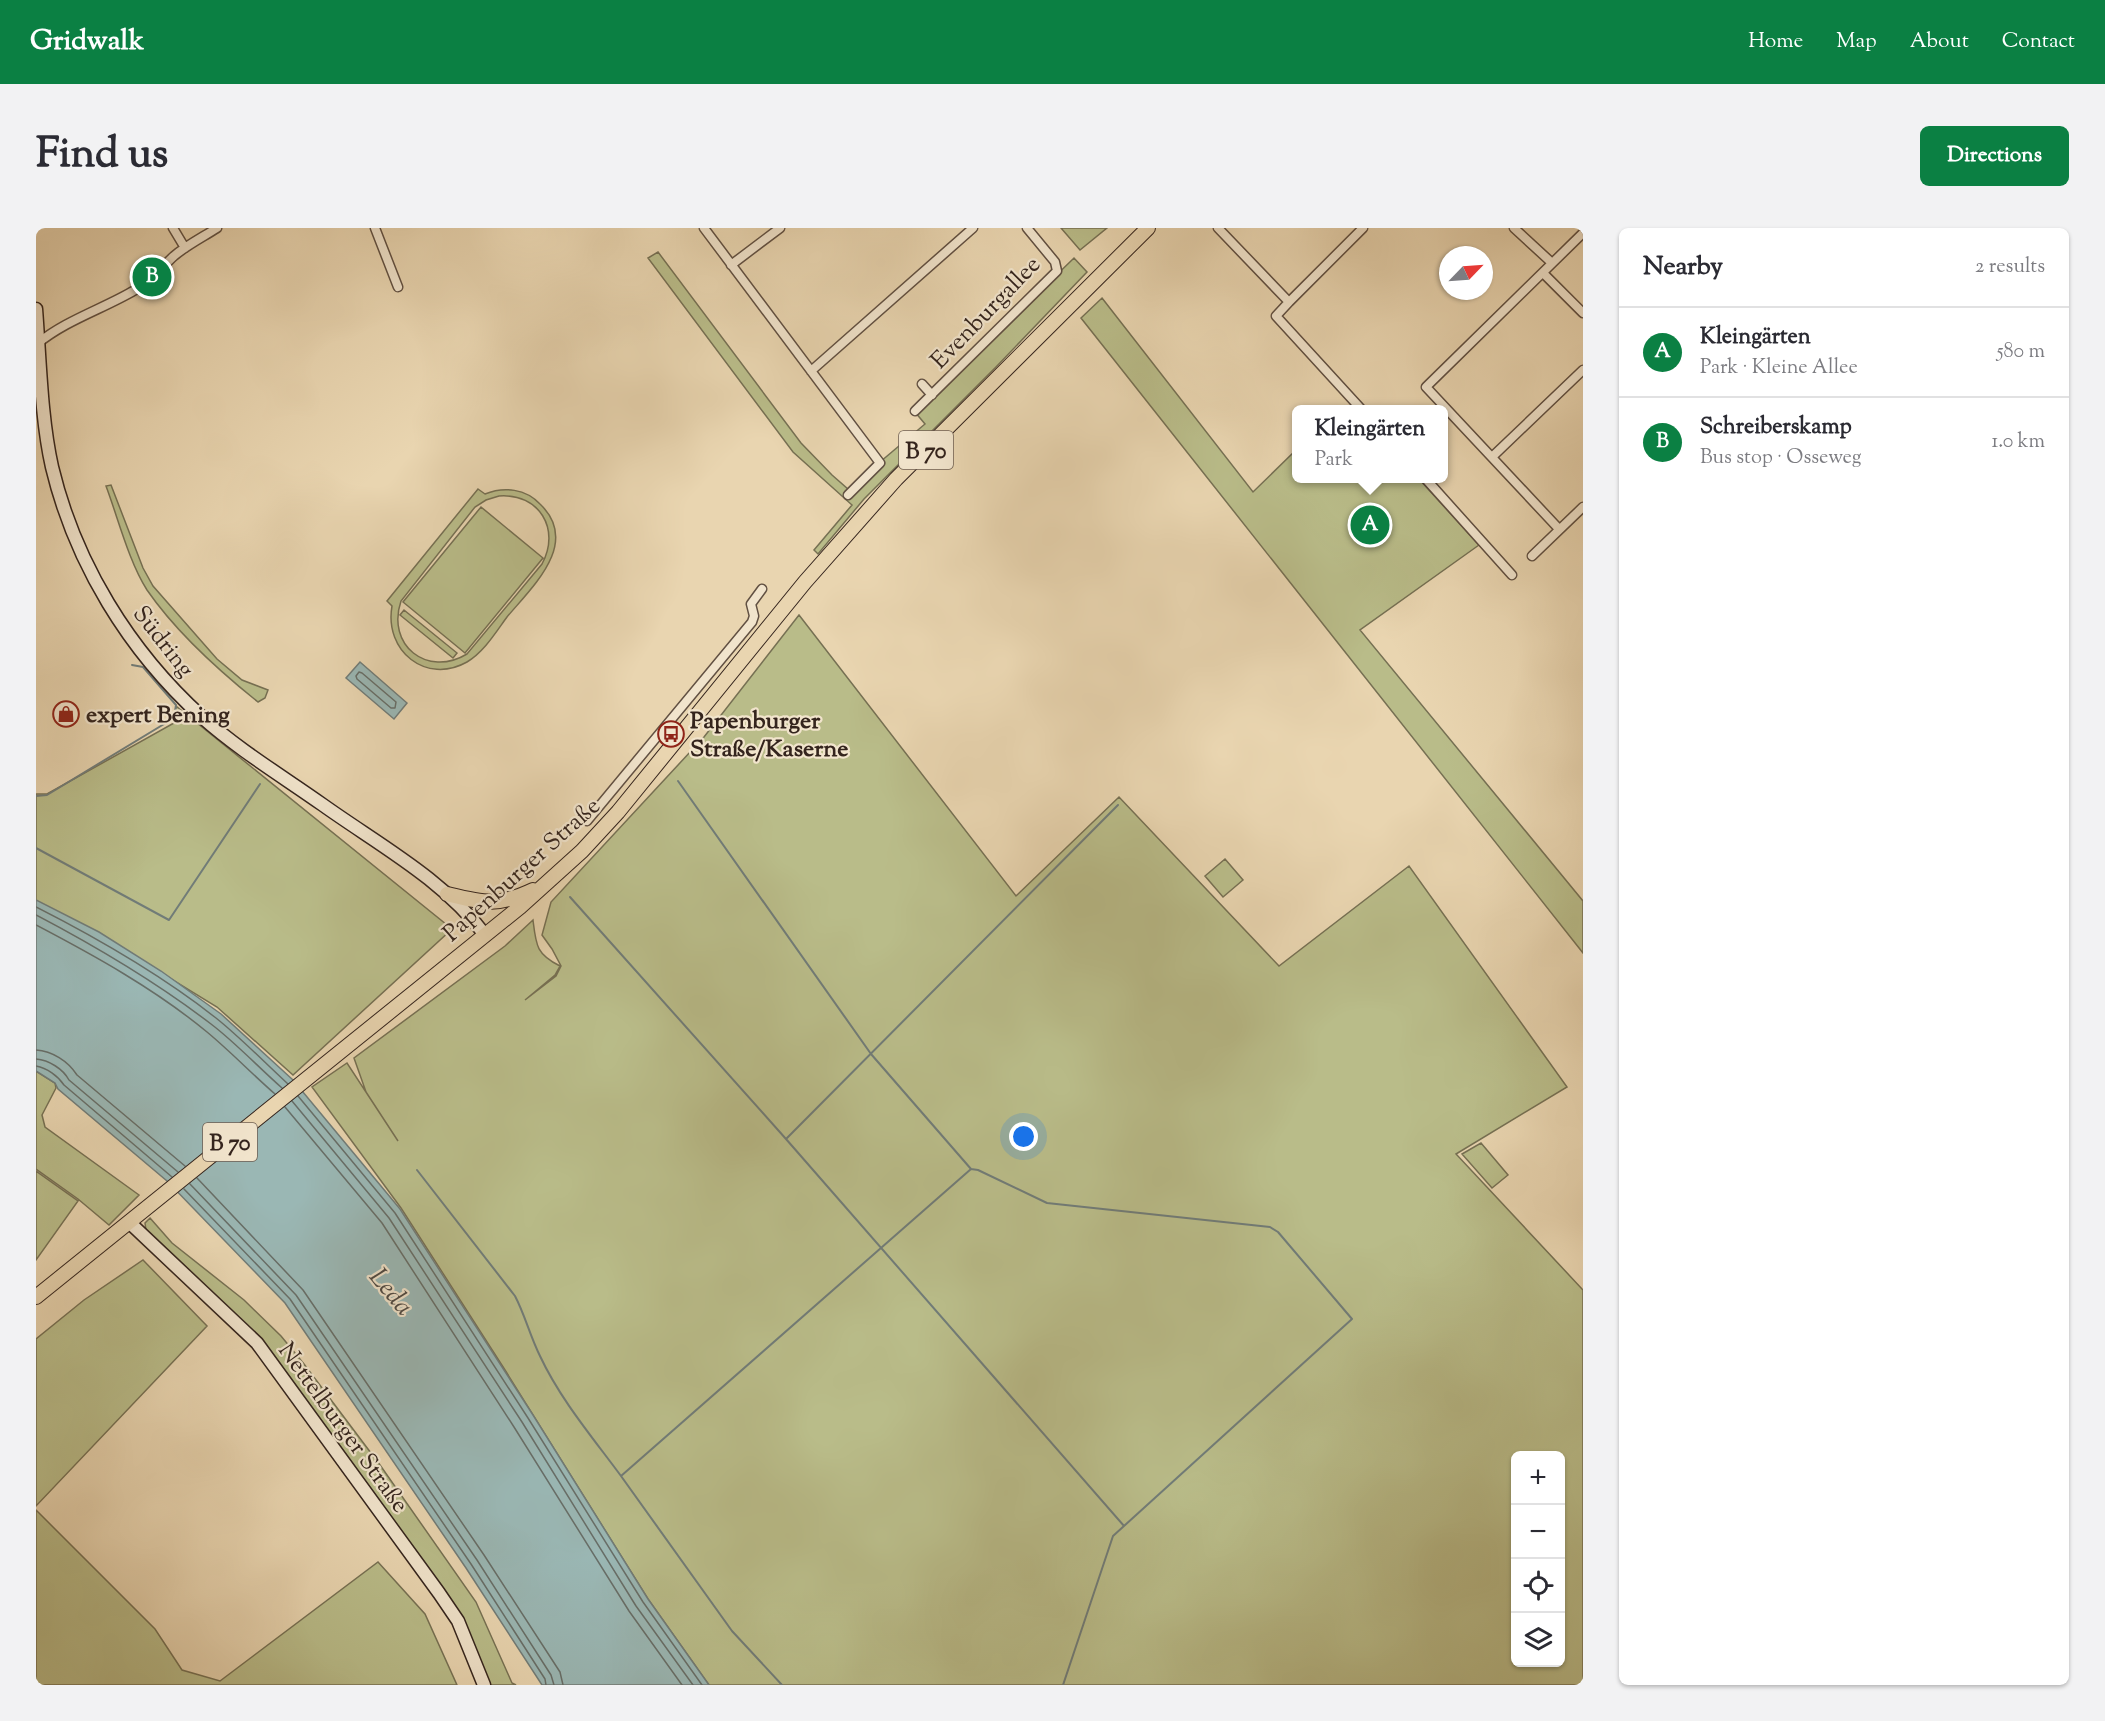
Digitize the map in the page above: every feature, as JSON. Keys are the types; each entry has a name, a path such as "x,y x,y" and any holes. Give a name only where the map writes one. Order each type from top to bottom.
{"main road":[{"name":"Papenburger Straße","path":"36,1298 520,907 582,851 618,812 805,582 896,479 1148,228"},
{"name":"Südring","path":"36,309 37,344 47,433 60,497 83,557 132,640 177,693 227,737 411,865 447,894 475,921 485,935"},
{"path":"447,894 497,903 508,901 545,884"},
{"name":"Nettelburger Straße","path":"130,1223 257,1343 458,1621 484,1685"}],"street":[{"path":"173,228 185,248"},
{"path":"37,344 63,326 99,310 138,288 185,248 217,228"},
{"path":"375,228 398,287"},
{"path":"704,228 880,463 848,495"},
{"path":"731,265 780,228"},
{"path":"811,371 973,228"},
{"name":"Evenburgallee","path":"915,411 1057,271 1054,262 1027,228"},
{"path":"1218,228 1289,302"},
{"path":"1357,405 1276,316 1363,228"},
{"path":"1514,228 1552,263"},
{"path":"1443,405 1426,387 1583,233"},
{"path":"1543,273 1583,313"},
{"path":"1492,457 1583,370"},
{"name":"Evenburgallee","path":"922,384 932,395"},
{"path":"1448,410 1559,529"},
{"path":"1430,483 1512,574"},
{"path":"1532,556 1583,507"},
{"path":"587,822 752,622 754,616 751,604 762,589"}],"green space":[{"path":"1061,228 1107,228 1080,250"},
{"path":"658,252 801,443 848,489 925,424 915,412 1074,258 1087,272 864,499 818,554 814,550 852,505 793,452 648,258"},
{"path":"1102,298 1253,492 1292,454 1292,483 1423,483 1479,545 1360,630 1583,901 1583,953 1081,318"},
{"path":"111,485 143,568 153,586 217,659 242,680 268,690 265,698 258,702 228,677 184,635 158,606 141,579 124,540 106,486"},
{"path":"478,489 485,494 500,490 521,492 540,504 551,519 556,534 554,549 548,564 489,641 467,662 452,668 437,669 423,666 411,659 401,650 395,637 391,622 392,606 387,601","holes":["499,496 525,500 543,516 549,538 542,564 467,654 438,662 413,653 399,631 398,617 401,601 475,507"]},
{"path":"481,507 543,558 465,653 403,602"},
{"path":"404,610 457,653 453,658 400,615"},
{"path":"799,615 1016,896 1119,797 1279,966 1409,866 1567,1087 1456,1154 1583,1290 1583,1685 709,1685 648,1599 401,1208 312,1087 347,1063 398,1141 366,1092 354,1058 505,946 533,920 539,948 546,957 560,966 555,975 525,1000 556,976 561,966 542,935 551,902 704,737"},
{"path":"176,706 452,929 293,1075 217,1007 119,947 36,904 36,794 47,794 174,723"},
{"path":"1225,859 1243,880 1223,897 1205,876"},
{"path":"36,1071 55,1083 56,1088 42,1115 45,1127 139,1195 109,1225 36,1169"},
{"path":"1481,1143 1508,1175 1492,1188 1462,1154"},
{"path":"36,1171 78,1201 36,1260"},
{"path":"150,1218 172,1243 244,1300 281,1336 304,1364 380,1465 476,1602 512,1683 516,1685 488,1685 474,1650 318,1418 146,1230 145,1223"},
{"path":"143,1260 207,1326 36,1506 36,1339 84,1300"},
{"path":"36,1510 155,1629 182,1670 220,1681 378,1562 425,1614 457,1685 36,1685"}],"water":[{"path":"360,662 407,703 394,719 346,678"},
{"name":"Leda","path":"36,900 99,932 161,971 221,1014 293,1080 400,1209 648,1599 709,1685 542,1685 466,1568 285,1303 167,1181 58,1089 55,1083 36,1071"}],"waterway":[{"path":"36,796 47,795 174,718 176,705 143,667 132,665"},
{"path":"678,781 871,1054 971,1169 978,1170 1047,1203 1270,1227 1278,1232 1352,1319 1124,1526"},
{"path":"36,848 169,920 260,784"},
{"path":"1063,1685 1113,1536 1124,1526 786,1139 1118,805"},
{"path":"570,897 786,1139"},
{"path":"417,1170 515,1296 536,1348 557,1388 621,1476 971,1169"},
{"path":"621,1476 732,1631 782,1685"}],"place":[{"name":"Schreiberskamp","path":"152,277"},
{"name":"Kleingärten","path":"1370,525"},
{"name":"expert Bening","path":"66,714"},
{"name":"Papenburger Straße/Kaserne","path":"671,734"}]}
